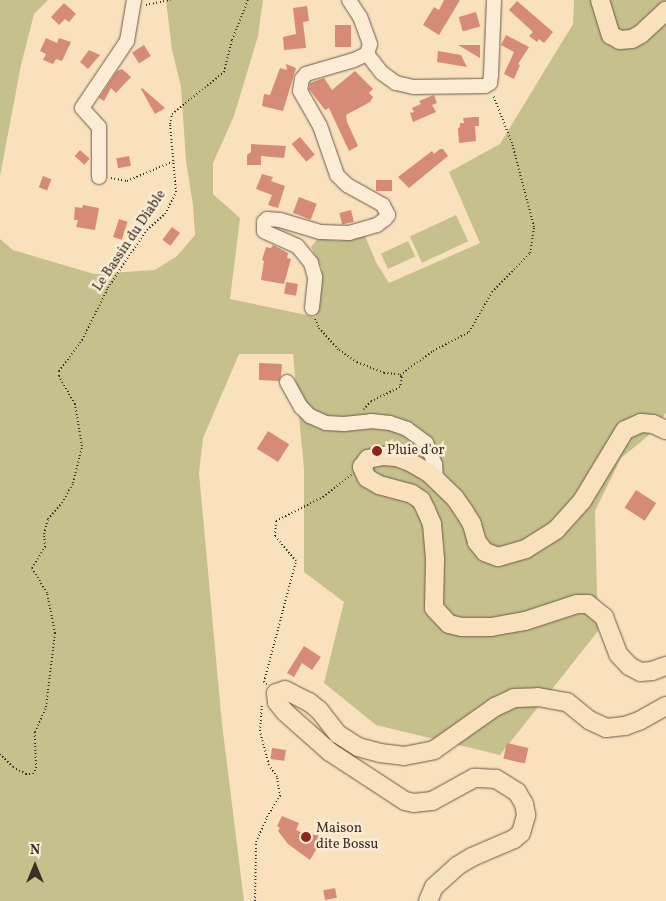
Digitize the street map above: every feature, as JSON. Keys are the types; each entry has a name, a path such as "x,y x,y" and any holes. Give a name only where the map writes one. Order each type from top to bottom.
{"main road":[{"path":"600,0 611,35 620,40 632,39 641,34 666,10"},
{"path":"666,430 653,424 641,423 625,430 582,501 556,530 526,549 504,556 492,556 485,552 477,542 472,524 464,510 436,480 410,462 396,457 383,456 368,459 362,467 367,478 379,485 412,494 421,500 432,524 435,560 434,608 449,624 462,628 491,627 525,621 577,604 588,604 604,617 618,654 629,666 641,672 652,671 666,666"},
{"path":"266,692 286,690 309,702 320,710 338,734 358,747 380,753 404,756 434,750 495,707 514,698 538,697 566,702 599,726 606,728 625,726 639,721 666,706"},
{"path":"266,692 330,752 405,801 414,803 432,801 474,778 496,779 517,792 524,804 526,815 521,833 514,839 472,857 457,866 434,887 428,901"}],"street":[{"path":"312,308 315,277 311,263 297,246 268,234 264,231 263,225 267,220 280,220 320,232 335,234 362,230 385,220 387,210 383,205 347,185 338,175 320,126 300,92 302,80 306,74 354,60 367,54 370,44 360,17 349,0"},
{"path":"367,54 389,79 405,86 487,84 494,0"},
{"path":"99,176 99,127 82,108 127,41 134,4"},
{"path":"287,382 301,406 310,416 326,423 344,424 371,421 390,423 407,429 426,443 435,464 436,480"}],"path":[{"path":"134,4 170,0"},
{"name":"Le Bassin du Diable","path":"0,754 13,767 26,774 33,774 36,768 35,732 46,707 54,633 47,593 32,568 45,547 44,534 48,519 62,502 73,483 82,446 75,404 59,376 59,371 82,340 108,288 123,264 147,230 165,214 176,192 170,124 172,114 224,72 232,40 248,0"},
{"path":"312,308 319,328 340,350 357,362 384,373 400,375 433,351 470,332 492,292 530,253 534,227 512,143 487,84"},
{"path":"99,176 127,181 173,162"},
{"path":"371,421 365,414 364,407 371,401 400,387 402,377 400,375"},
{"path":"255,901 256,842 267,817 280,796 260,731 266,692 296,560 275,536 276,521 323,497 362,467"}],"shaded area":[{"path":"0,0 48,0 34,14 21,65 0,176"},
{"path":"166,0 263,0 258,36 234,116 213,163 213,194 240,218 230,299 316,317 322,286 322,268 311,247 318,238 338,241 365,236 376,262 389,283 480,243 449,172 500,144 573,24 574,0 666,0 666,413 648,436 621,458 595,511 598,631 500,755 376,725 324,683 344,602 304,572 304,469 293,354 239,354 203,438 199,473 222,724 244,901 0,901 0,239 13,250 94,274 155,270 177,256 195,235 193,205 186,161 181,87 172,50"},
{"path":"456,215 468,241 422,263 410,237"},
{"path":"408,241 415,256 388,269 381,254"}],"building":[{"path":"444,0 460,0 439,35 423,25 434,7 439,10"},
{"path":"517,1 553,32 544,43 539,39 537,42 529,36 533,32 509,10"},
{"path":"64,3 76,14 69,22 65,19 59,25 51,17"},
{"path":"307,6 309,21 303,22 306,48 284,50 283,37 296,34 293,8"},
{"path":"476,12 480,26 463,31 459,17"},
{"path":"335,25 351,25 351,47 335,47"},
{"path":"506,35 529,47 518,64 520,65 514,79 504,74 514,52 501,45"},
{"path":"46,38 57,43 59,38 71,42 62,61 56,59 53,64 43,60 46,54 40,51"},
{"path":"144,45 151,56 139,63 132,52"},
{"path":"458,45 480,45 480,58"},
{"path":"89,50 100,55 88,69 80,62"},
{"path":"438,51 461,55 467,67 437,62"},
{"path":"286,64 296,68 283,111 262,106 264,94 270,95 280,68 287,70"},
{"path":"122,69 131,77 116,93 111,88 104,101 99,98 117,71"},
{"path":"355,71 373,89 369,93 373,97 370,102 346,115 347,122 358,146 349,151 329,108 325,110 309,89 310,83 324,78 332,90"},
{"path":"142,88 165,108 155,114"},
{"path":"434,95 437,103 432,105 436,112 413,122 410,113 414,112 412,108 421,104 419,101"},
{"path":"479,117 479,126 475,126 476,141 459,143 458,128 460,123 464,123 463,118"},
{"path":"300,137 315,155 306,162 292,144"},
{"path":"251,144 286,146 284,158 261,156 261,165 247,165 247,155 251,152"},
{"path":"443,149 448,156 409,188 398,177 432,151 434,154"},
{"path":"80,150 90,159 84,165 75,156"},
{"path":"129,156 131,166 118,168 116,158"},
{"path":"262,174 273,177 271,181 285,186 278,208 268,205 272,195 256,189"},
{"path":"43,176 51,179 47,190 39,187"},
{"path":"376,180 392,180 392,191 376,191"},
{"path":"299,197 317,204 311,220 293,213"},
{"path":"83,205 99,208 95,230 76,227 78,220 74,220 75,207 82,208"},
{"path":"351,210 354,222 342,225 339,213"},
{"path":"119,219 128,222 122,240 113,237"},
{"path":"172,227 180,233 170,246 162,240"},
{"path":"273,245 288,253 287,258 291,259 284,284 261,280 264,261 262,260 266,247 271,248"},
{"path":"286,282 298,284 296,296 284,294"},
{"path":"259,363 282,364 279,381 259,380"},
{"path":"268,431 289,444 278,462 257,449"},
{"path":"636,490 656,503 645,521 625,508"},
{"path":"304,646 321,657 312,670 302,663 294,677 287,673"},
{"path":"507,743 528,748 525,764 503,759"},
{"path":"272,748 286,750 284,761 270,759"},
{"name":"Maison dite Bossu","path":"282,816 299,823 296,830 309,836 315,834 323,838 310,860 288,844 278,831 280,828 277,826"},
{"path":"335,888 337,898 325,900 323,890"}],"place":[{"name":"Pluie d'or","path":"377,451"},
{"name":"Maison dite Bossu","path":"306,837"}]}
